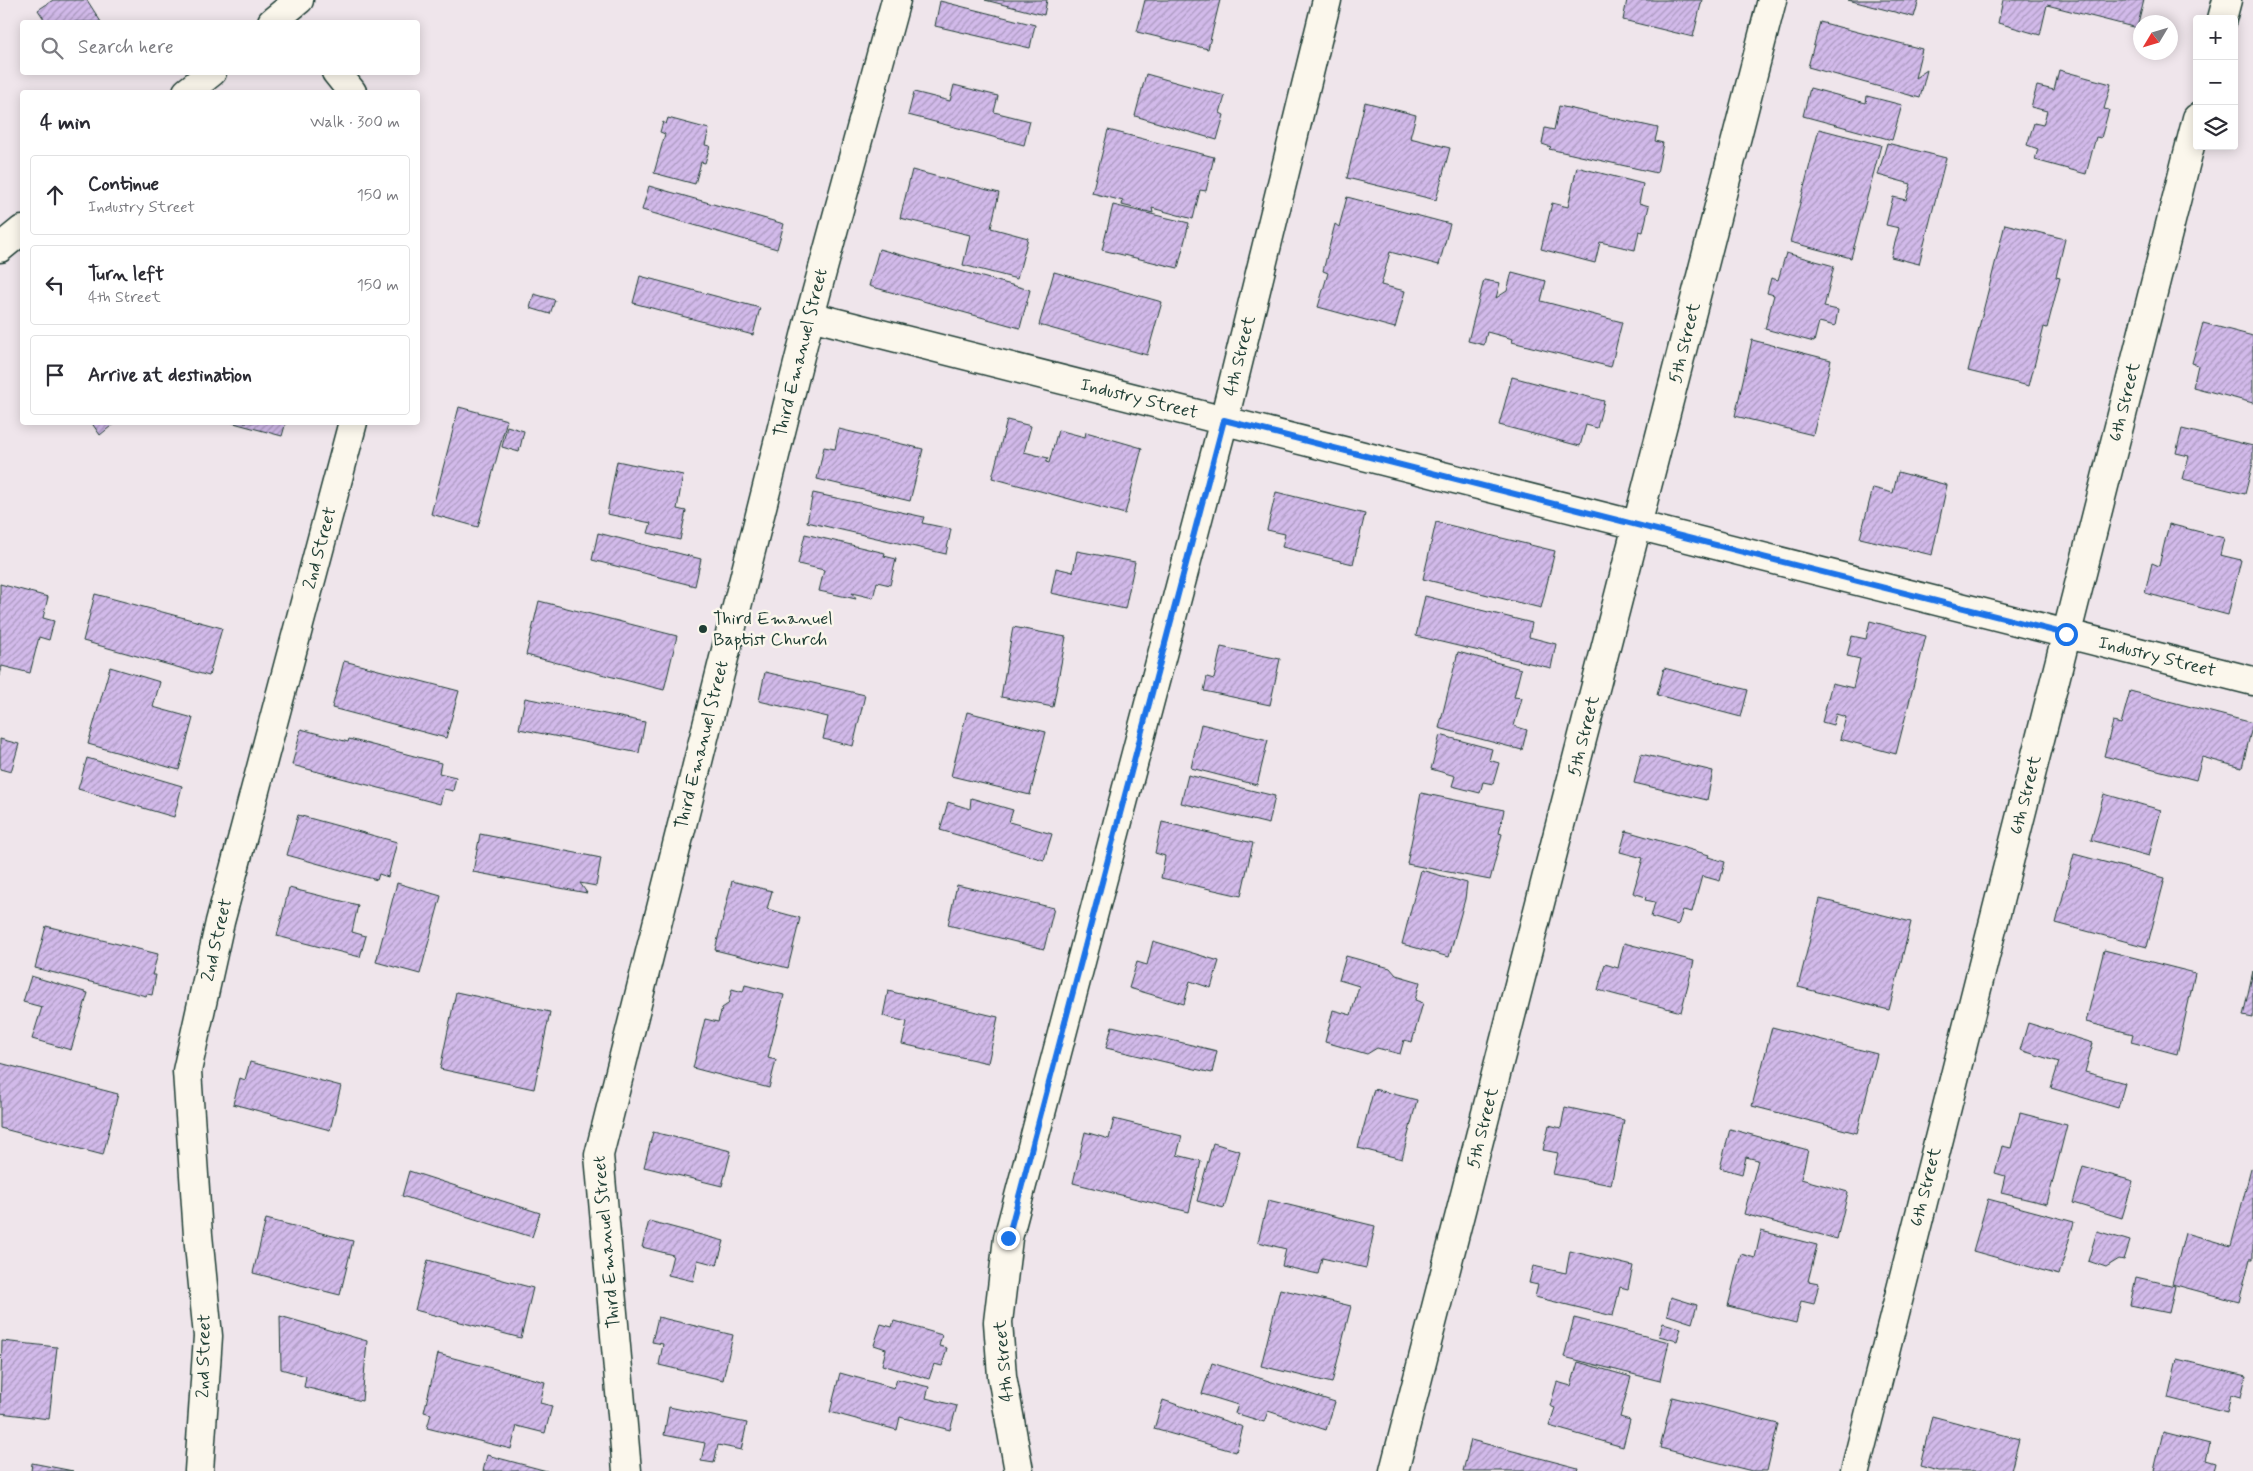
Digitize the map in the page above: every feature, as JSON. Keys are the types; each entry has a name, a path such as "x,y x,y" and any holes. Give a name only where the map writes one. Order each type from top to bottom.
{"street":[{"name":"Third Emanuel Street","path":"627,1471 599,1155 810,316 896,0"},
{"name":"4th Street","path":"1019,1471 1002,1376 998,1322 1008,1238 1224,420 1327,0"},
{"name":"5th Street","path":"1394,1471 1772,0"},
{"path":"2223,15 2227,0"},
{"path":"190,90 208,75"},
{"path":"338,75 350,90"},
{"name":"6th Street","path":"1855,1471 2193,134"},
{"path":"0,248 20,232"},
{"name":"Industry Street","path":"810,316 2253,681"},
{"name":"2nd Street","path":"199,1471 208,1336 198,1235 188,1071 220,922 352,425"}],"building":[{"path":"53,0 87,0 100,20 45,20 38,10"},
{"path":"985,0 1047,0 1044,15"},
{"path":"1145,0 1220,0 1208,49 1137,32"},
{"path":"1627,0 1702,0 1693,37 1623,20"},
{"path":"1848,0 1919,0 1914,17"},
{"path":"2003,0 2144,0 2140,15 2133,15 2133,27 2047,5 2040,35 1998,23"},
{"path":"940,1 1035,25 1030,48 935,26"},
{"path":"1820,22 1922,49 1915,78 1927,70 1920,98 1808,67"},
{"path":"2059,70 2111,84 2104,109 2109,110 2101,138 2096,137 2086,174 2035,160 2038,149 2027,145 2034,123 2043,125 2047,111 2031,107 2037,86 2054,90"},
{"path":"1146,74 1225,96 1220,113 1224,115 1217,140 1135,116"},
{"path":"954,85 998,96 994,112 1030,121 1024,145 908,115 914,92 950,101"},
{"path":"1810,88 1866,103 1867,96 1902,105 1892,140 1803,116"},
{"path":"1365,102 1416,115 1410,138 1450,148 1436,200 1347,178"},
{"path":"1559,106 1658,128 1655,141 1663,143 1657,173 1549,149 1551,147 1542,144 1545,128 1554,130"},
{"path":"668,118 709,129 705,145 710,146 705,163 701,162 695,184 654,173 665,134 660,132 663,122 666,124"},
{"path":"1819,129 1881,145 1851,258 1790,242"},
{"path":"1108,130 1214,157 1206,191 1200,190 1193,219 1152,208 1153,213 1122,205 1123,201 1092,193"},
{"path":"1887,143 1946,158 1919,264 1891,257 1899,228 1886,225 1893,197 1906,200 1911,184 1878,175"},
{"path":"1577,167 1643,184 1639,203 1649,206 1643,232 1639,231 1635,250 1600,242 1595,263 1541,249 1552,203 1568,207"},
{"path":"912,170 999,193 991,228 1028,238 1017,279 963,265 970,235 900,218"},
{"path":"649,186 784,224 777,249 642,210"},
{"path":"1347,197 1450,224 1439,265 1390,252 1381,285 1405,291 1395,328 1318,307 1328,273 1323,271 1335,224 1339,227"},
{"path":"1113,205 1189,223 1178,268 1102,250"},
{"path":"2005,224 2065,239 2056,277 2060,278 2047,328 2044,327 2029,386 1968,371"},
{"path":"879,249 1030,290 1020,328 869,286"},
{"path":"1786,253 1834,266 1824,307 1838,310 1835,326 1819,322 1814,342 1765,329 1774,295 1767,293 1771,278 1778,280"},
{"path":"1054,272 1162,302 1147,355 1039,325"},
{"path":"1512,272 1546,281 1541,301 1622,322 1611,367 1512,342 1513,339 1487,332 1484,345 1468,341 1484,280 1500,283 1496,298 1507,291"},
{"path":"640,276 760,308 753,335 633,303"},
{"path":"534,294 555,300 550,314 530,308"},
{"path":"2203,323 2253,336 2253,403 2193,387 2198,365 2192,363"},
{"path":"1752,340 1831,360 1813,435 1735,416"},
{"path":"1512,377 1604,401 1597,428 1586,425 1580,446 1499,425"},
{"path":"459,407 507,420 478,527 431,514"},
{"path":"1007,420 1031,426 1024,452 1048,458 1046,462 1049,463 1058,430 1085,437 1086,432 1142,448 1125,514 992,478"},
{"path":"93,425 112,425 100,435"},
{"path":"241,425 285,425 282,436"},
{"path":"507,426 524,431 519,452 502,447"},
{"path":"839,429 923,449 910,501 817,479 824,447 835,449"},
{"path":"2182,429 2253,446 2253,463 2245,494 2183,479 2189,456 2176,453"},
{"path":"617,461 683,475 677,509 686,511 680,540 648,533 651,523 607,514"},
{"path":"1898,472 1947,485 1932,555 1860,538 1873,488 1893,493"},
{"path":"1276,492 1365,514 1353,564 1282,547 1285,534 1267,530"},
{"path":"813,493 924,517 922,523 951,529 946,554 807,522"},
{"path":"1436,522 1555,551 1541,608 1423,579"},
{"path":"2169,524 2224,538 2220,555 2241,560 2228,615 2145,593 2152,563 2159,566"},
{"path":"598,533 701,559 695,586 592,560"},
{"path":"805,534 885,553 884,556 896,559 890,585 877,582 873,598 852,593 856,599 819,591 824,570 798,564"},
{"path":"1077,551 1135,562 1125,609 1051,593 1056,568 1073,572"},
{"path":"0,584 48,597 43,618 54,621 49,640 39,637 30,673 2,666 0,676"},
{"path":"95,594 222,628 209,676 83,641"},
{"path":"1425,596 1532,623 1529,637 1556,644 1551,668 1416,636"},
{"path":"539,601 677,636 664,690 526,655"},
{"path":"1870,621 1926,636 1896,754 1840,739 1846,717 1836,714 1833,725 1822,722 1832,683 1853,688 1860,659 1847,656 1852,636 1866,639"},
{"path":"1013,627 1066,637 1053,707 1001,697"},
{"path":"1221,647 1280,659 1270,705 1204,691 1207,677 1214,679"},
{"path":"1458,652 1521,669 1514,697 1522,698 1514,726 1527,730 1522,750 1439,728"},
{"path":"344,661 459,691 446,738 332,708"},
{"path":"110,667 160,682 153,707 193,718 179,770 88,744"},
{"path":"1664,668 1748,690 1741,717 1657,695"},
{"path":"765,672 865,695 853,746 823,739 828,717 759,701"},
{"path":"2130,691 2253,723 2242,768 2202,757 2196,780 2104,756 2113,722 2121,724"},
{"path":"525,698 645,722 639,753 519,729"},
{"path":"967,712 1046,732 1030,795 951,776"},
{"path":"1201,724 1268,740 1257,785 1191,768"},
{"path":"301,729 348,742 349,739 441,763 439,773 456,777 453,791 444,789 440,804 292,765"},
{"path":"1440,735 1492,749 1489,760 1499,763 1493,784 1483,782 1480,793 1452,786 1455,776 1431,769"},
{"path":"0,739 19,744 11,772 0,769"},
{"path":"1641,754 1713,771 1707,800 1634,783"},
{"path":"87,758 182,786 174,817 78,789"},
{"path":"1188,775 1275,796 1269,824 1181,803"},
{"path":"1421,793 1504,810 1499,833 1502,834 1490,880 1407,864"},
{"path":"2104,794 2161,810 2149,856 2091,840"},
{"path":"971,798 1013,810 1009,822 1052,834 1044,860 940,830 948,802 970,809"},
{"path":"298,815 397,842 388,877 379,874 377,880 287,855"},
{"path":"1162,822 1253,843 1241,896 1161,878 1165,856 1155,853"},
{"path":"1626,831 1709,855 1708,857 1725,862 1720,881 1702,876 1692,912 1683,910 1678,925 1651,917 1655,902 1645,900 1646,897 1633,893 1643,858 1620,852"},
{"path":"480,834 601,858 596,886 580,883 587,893 473,872"},
{"path":"2074,854 2165,878 2147,947 2056,923"},
{"path":"1421,870 1467,883 1465,899 1449,957 1402,944"},
{"path":"732,881 772,891 767,909 800,918 788,968 715,950"},
{"path":"397,883 441,896 420,974 376,962"},
{"path":"957,885 1054,908 1044,949 948,925"},
{"path":"289,888 358,905 352,932 366,936 360,957 277,936"},
{"path":"1820,899 1911,922 1889,1010 1798,987"},
{"path":"46,926 158,954 152,975 156,975 152,995 147,994 146,996 35,968"},
{"path":"1153,941 1219,961 1211,988 1190,981 1184,1004 1129,988 1137,962 1147,965"},
{"path":"1624,943 1694,961 1681,1012 1598,990 1605,964 1618,968"},
{"path":"2104,950 2195,973 2177,1054 2131,1042 2133,1034 2086,1022"},
{"path":"1346,956 1390,968 1396,975 1420,982 1415,1000 1423,1003 1412,1042 1404,1040 1400,1054 1377,1048 1367,1054 1325,1042 1333,1010 1351,1015 1359,986 1339,980"},
{"path":"2253,971 2253,1018 2243,1016"},
{"path":"31,976 88,993 71,1050 32,1039 42,1007 23,1002"},
{"path":"745,985 784,995 768,1058 776,1060 769,1088 693,1068 705,1019 718,1022 722,1008 728,1004 732,989 743,992"},
{"path":"888,991 998,1017 988,1063 902,1044 907,1022 883,1016"},
{"path":"456,992 550,1012 534,1089 440,1069"},
{"path":"2028,1023 2093,1043 2085,1072 2125,1083 2118,1108 2051,1088 2059,1062 2020,1050"},
{"path":"1112,1026 1217,1051 1212,1073 1106,1048"},
{"path":"1772,1027 1877,1054 1857,1133 1752,1106"},
{"path":"250,1062 341,1086 330,1130 233,1104 240,1078 245,1080"},
{"path":"0,1063 118,1094 103,1155 0,1128"},
{"path":"1374,1089 1417,1100 1402,1159 1358,1148"},
{"path":"1565,1107 1624,1120 1611,1185 1553,1174 1558,1153 1543,1150 1549,1125 1561,1128"},
{"path":"2020,1113 2067,1125 2047,1204 2001,1193 2005,1176 1995,1173 2002,1146 2011,1148"},
{"path":"1114,1119 1182,1136 1177,1155 1201,1161 1189,1212 1073,1183 1085,1132 1109,1139"},
{"path":"1730,1129 1808,1150 1801,1179 1848,1192 1837,1239 1744,1214 1758,1160 1746,1157 1742,1174 1720,1168"},
{"path":"653,1132 731,1151 722,1186 644,1167"},
{"path":"1213,1143 1240,1151 1224,1208 1197,1201"},
{"path":"2083,1167 2133,1181 2122,1218 2073,1203"},
{"path":"2251,1169 2253,1169 2253,1259 2250,1259 2239,1302 2172,1284 2185,1233 2231,1246"},
{"path":"409,1171 540,1213 532,1237 402,1196"},
{"path":"1988,1199 2074,1222 2059,1275 1973,1251"},
{"path":"1268,1200 1375,1226 1366,1268 1322,1258 1318,1274 1282,1266 1286,1249 1258,1242"},
{"path":"266,1219 353,1241 340,1295 253,1273"},
{"path":"649,1221 724,1241 717,1265 698,1260 693,1281 668,1275 673,1255 642,1247"},
{"path":"1761,1231 1817,1245 1808,1281 1819,1283 1814,1304 1801,1301 1796,1323 1728,1306 1741,1254 1755,1258"},
{"path":"2097,1231 2130,1241 2124,1260 2119,1259 2106,1267 2088,1261"},
{"path":"1570,1251 1633,1266 1628,1289 1620,1287 1613,1316 1535,1297 1538,1285 1529,1283 1533,1266 1566,1273"},
{"path":"428,1260 533,1288 521,1338 415,1310"},
{"path":"2136,1277 2175,1286 2169,1313 2130,1305"},
{"path":"1280,1289 1351,1306 1332,1383 1261,1366"},
{"path":"1671,1297 1697,1305 1692,1323 1667,1315"},
{"path":"280,1316 367,1341 362,1401 304,1387 306,1376 281,1369"},
{"path":"658,1317 733,1335 723,1380 659,1365 663,1344 652,1342"},
{"path":"1574,1318 1669,1342 1660,1381 1564,1357"},
{"path":"894,1321 942,1335 939,1346 947,1348 942,1366 934,1364 929,1379 882,1365 886,1349 874,1345 881,1324 892,1327"},
{"path":"1663,1323 1681,1328 1677,1341 1659,1336"},
{"path":"2,1341 57,1347 49,1419 0,1413"},
{"path":"438,1354 545,1382 540,1403 552,1406 545,1433 517,1426 511,1449 427,1428 431,1414 424,1412"},
{"path":"2177,1359 2246,1376 2241,1397 2231,1394 2227,1413 2168,1398"},
{"path":"1578,1362 1631,1377 1620,1417 1630,1420 1623,1447 1549,1426 1555,1408 1550,1406 1557,1382 1571,1386"},
{"path":"1212,1363 1335,1402 1326,1430 1268,1411 1264,1422 1235,1413 1238,1405 1202,1394"},
{"path":"840,1373 894,1388 897,1379 929,1387 926,1398 957,1406 950,1430 900,1417 897,1430 830,1412"},
{"path":"1672,1397 1778,1424 1767,1471 1752,1471 1660,1448"},
{"path":"1163,1400 1243,1427 1236,1452 1154,1429"},
{"path":"669,1407 747,1423 741,1450 718,1445 714,1463 701,1461 705,1443 664,1435"},
{"path":"1932,1416 2019,1439 2011,1471 1938,1471 1920,1466"},
{"path":"2163,1432 2210,1444 2206,1460 2216,1463 2214,1471 2154,1471"},
{"path":"1471,1440 1578,1468 1577,1471 1463,1471"},
{"path":"487,1455 547,1471 483,1471"},
{"path":"32,1463 73,1471 31,1471"}],"place":[{"name":"Third Emanuel Baptist Church","path":"703,629"}],"route":[{"path":"1008,1238 1224,420 2066,634"}]}
